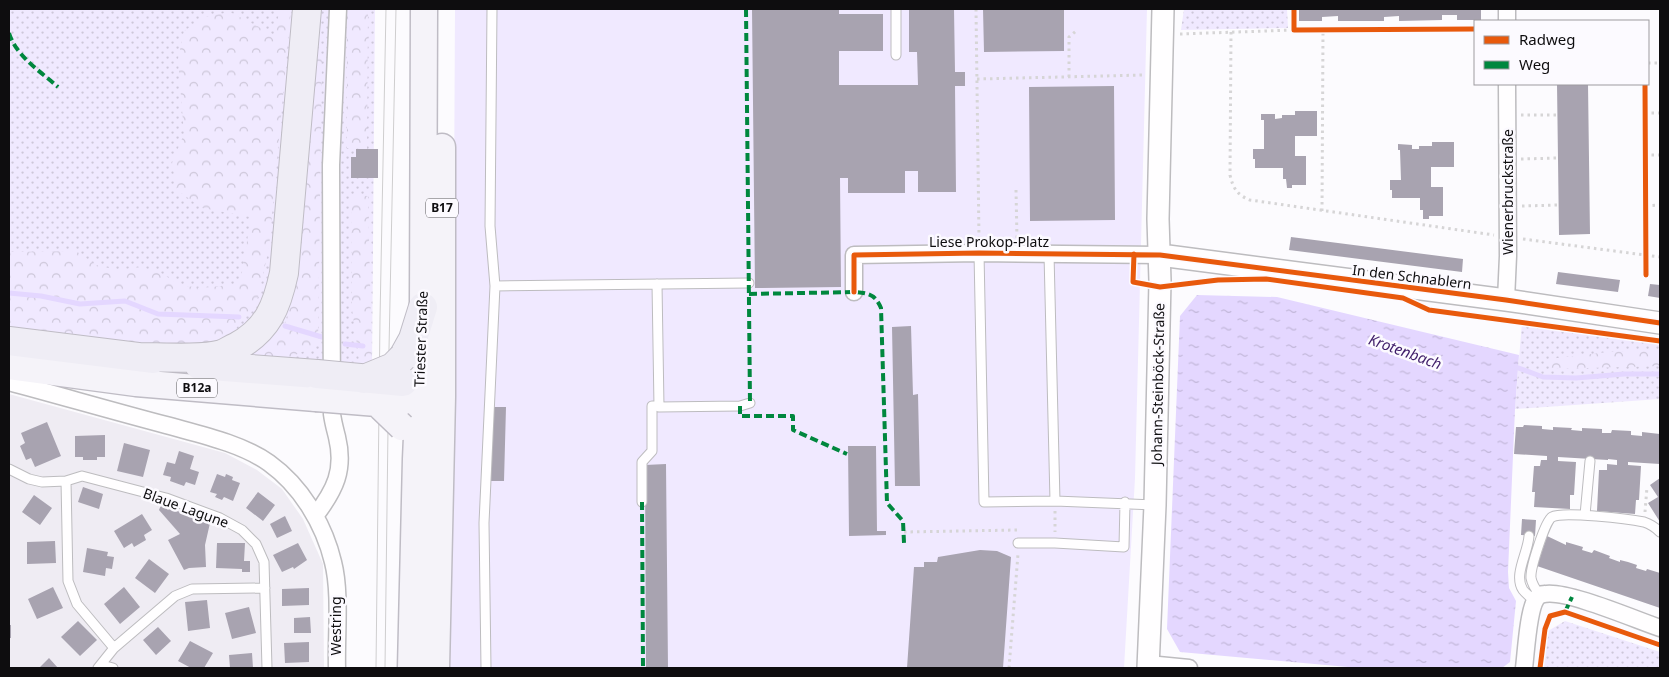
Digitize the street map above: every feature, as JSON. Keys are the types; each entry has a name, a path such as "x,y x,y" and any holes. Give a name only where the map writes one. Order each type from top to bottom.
{"highway":[{"path":"137,357 222,354 250,340 269,319 279,298 284,273 307,9"},
{"path":"9,341 200,365 317,386 364,379 409,394 413,339 423,306"}],"main road":[{"name":"Triester Straße","path":"423,306 424,9"},
{"name":"Triester Straße","path":"436,668 409,394 441,9"},
{"name":"B12a","path":"9,366 136,383 317,386 409,394"},
{"path":"409,394 416,458 411,668"}],"street":[{"path":"315,516 335,486 340,466 332,414 330,165 338,9"},
{"name":"Johann-Steinböck-Straße","path":"1148,666 1155,505 1160,255 1158,219 1163,9"},
{"name":"Wienerbruckstraße","path":"1506,300 1508,85"},
{"name":"Liese Prokop-Platz","path":"854,292 854,255 1018,253 1160,255"},
{"name":"In den Schnablern","path":"1160,255 1506,300 1660,323"},
{"name":"Westring","path":"9,382 204,436 249,451 269,463 300,493 315,516 334,563 336,584 336,668"},
{"path":"1524,668 1528,630 1537,598 1550,593 1572,597 1660,628"},
{"path":"1148,666 1189,668"}],"lane":[{"path":"486,668 484,522 495,286 490,226 492,9"},
{"path":"896,9 896,55"},
{"path":"979,253 984,502 1125,502 1155,505"},
{"path":"1050,254 1055,501"},
{"path":"495,286 749,283"},
{"path":"657,284 659,406"},
{"path":"642,502 642,462 652,451 652,406 740,406 750,403"},
{"path":"1585,515 1590,461"},
{"name":"Blaue Lagune","path":"9,469 29,479 42,482 66,481 82,476 166,498 220,518 242,530 256,544 264,562 267,668"},
{"path":"66,481 68,581 77,604 114,648"},
{"path":"1018,543 1124,547 1125,502"},
{"path":"1537,598 1532,573 1548,521 1553,516 1561,514 1585,515 1644,522 1660,532"},
{"path":"1529,536 1519,578 1522,588 1537,598"},
{"path":"100,667 114,648 175,596 192,589 265,588"},
{"path":"100,667 113,668"}],"path":[{"path":"976,9 979,253"},
{"path":"1294,23 1294,30"},
{"path":"1163,34 1304,30"},
{"path":"1313,30 1332,30"},
{"path":"1322,211 1323,30"},
{"path":"1069,77 1068,37 1076,31"},
{"path":"1231,32 1230,175 1233,188 1240,196 1250,200 1322,211 1660,257"},
{"path":"1649,63 1659,63"},
{"path":"976,79 1162,75"},
{"path":"1645,113 1659,113"},
{"path":"1508,115 1558,115"},
{"path":"1645,155 1660,155"},
{"path":"1508,159 1558,158"},
{"path":"1016,190 1018,253"},
{"path":"1508,206 1559,205"},
{"path":"1646,206 1660,205"},
{"path":"1644,522 1647,487"},
{"path":"1055,519 1055,525"},
{"path":"904,532 1018,530 1009,668"}],"shaded area":[{"path":"9,394 225,453 257,470 282,489 303,519 323,564 324,668 9,668"}],"green space":[{"path":"9,9 375,9 372,366 360,367 9,329"},
{"path":"280,9 291,9 269,248 257,301 228,339 190,351 9,329 9,252 76,251 96,265 117,270 142,267 163,274 179,285 201,288 240,284 251,217 202,208 177,190 172,163 184,134 178,59 184,31 205,17 230,12 274,35"},
{"path":"347,9 368,9 367,149 347,148"},
{"path":"455,9 1147,9 1135,478 1124,668 449,668 453,402"},
{"path":"1184,9 1287,9 1288,28 1181,30"},
{"path":"315,53 322,54 318,345 279,362 251,360 287,320 301,256"},
{"path":"351,195 368,196 372,366 360,367 352,309"},
{"path":"1522,322 1660,341 1660,399 1515,409"},
{"path":"1660,349 1660,366 1551,369 1549,359 1608,352"},
{"path":"1565,621 1660,652 1660,668 1543,668 1548,631"}],"water":[{"path":"1197,295 1277,297 1519,355 1508,572 1509,588 1516,601 1510,662 1502,668 1359,668 1180,652 1167,629 1180,316"}],"building":[{"path":"752,9 839,9 839,14 883,14 883,51 839,51 839,85 918,85 917,52 909,52 909,9 954,9 955,72 965,72 965,86 955,86 956,192 918,192 918,171 905,171 905,193 848,193 848,178 840,178 841,287 755,288"},
{"path":"983,9 1064,9 1064,51 984,52"},
{"path":"1299,9 1481,9 1481,20 1457,20 1457,15 1442,15 1442,20 1399,21 1399,16 1384,17 1384,21 1338,21 1338,16 1322,17 1322,21 1299,21"},
{"path":"1557,85 1588,85 1590,234 1559,235"},
{"path":"1114,86 1115,220 1030,221 1029,87"},
{"path":"1295,111 1317,111 1317,136 1295,136 1295,156 1306,156 1306,185 1292,185 1292,188 1287,188 1286,179 1283,179 1283,168 1255,168 1253,149 1264,149 1264,120 1261,120 1261,114 1275,114 1275,119 1282,118 1282,115 1295,115"},
{"path":"1432,142 1454,142 1454,167 1431,167 1431,187 1443,187 1443,216 1429,216 1429,219 1423,219 1423,210 1420,210 1420,198 1392,198 1390,180 1401,180 1398,144 1412,145 1412,149 1419,149 1419,146 1432,146"},
{"path":"356,149 378,149 378,178 351,178 351,157 356,157"},
{"path":"1291,237 1463,259 1462,272 1289,250"},
{"path":"1558,272 1620,280 1618,292 1556,284"},
{"path":"1650,284 1660,285 1660,298 1648,296"},
{"path":"911,326 913,395 918,394 920,486 895,486 892,327"},
{"path":"492,407 506,407 504,481 490,481"},
{"path":"47,422 61,456 35,467 31,458 26,460 20,446 25,443 21,433"},
{"path":"1524,425 1542,426 1542,429 1553,430 1553,427 1572,428 1571,430 1582,431 1582,428 1602,429 1602,433 1611,433 1612,430 1631,431 1631,435 1642,436 1642,432 1660,434 1660,464 1628,462 1628,465 1641,466 1639,500 1636,500 1635,514 1597,511 1599,470 1607,470 1607,464 1617,465 1617,460 1608,459 1558,457 1558,461 1576,462 1574,495 1570,495 1570,509 1534,507 1535,492 1532,492 1534,466 1540,466 1541,460 1547,460 1547,456 1514,454 1516,427 1523,427"},
{"path":"105,435 105,457 97,457 97,460 83,460 83,457 75,457 75,436"},
{"path":"124,443 150,450 143,477 117,471"},
{"path":"848,446 876,446 877,531 886,531 886,535 849,536"},
{"path":"179,451 194,456 190,469 199,472 195,485 186,482 184,486 170,481 171,477 163,475 167,462 175,464"},
{"path":"666,464 668,668 646,668 645,465"},
{"path":"217,474 225,477 226,474 233,477 232,480 240,483 233,501 224,497 222,500 215,497 217,494 210,492"},
{"path":"1660,478 1660,522 1648,503 1658,497 1650,485"},
{"path":"83,487 103,494 99,509 78,502"},
{"path":"258,492 275,505 263,521 246,508"},
{"path":"34,495 52,508 40,525 22,512"},
{"path":"161,505 210,523 205,545 206,567 184,570 168,540 180,534 159,510"},
{"path":"142,514 152,530 144,535 146,540 134,547 132,543 124,548 114,531"},
{"path":"285,516 292,531 277,538 270,524"},
{"path":"1522,519 1536,520 1535,536 1521,535"},
{"path":"1547,536 1566,545 1566,542 1583,547 1582,550 1592,553 1594,550 1620,562 1620,560 1637,565 1636,568 1660,573 1660,608 1537,566"},
{"path":"55,541 56,563 27,564 27,542"},
{"path":"217,543 245,543 244,561 250,561 250,572 242,572 242,569 216,568"},
{"path":"298,543 307,560 294,569 293,567 282,572 273,555"},
{"path":"87,548 108,552 107,556 114,557 112,569 106,568 105,576 83,572"},
{"path":"980,550 997,551 1011,557 1003,668 907,668 914,567 924,567 924,562 937,562 938,557"},
{"path":"149,559 169,574 155,593 135,578"},
{"path":"53,587 63,608 37,619 28,599"},
{"path":"124,587 140,607 120,624 104,604"},
{"path":"309,588 309,605 282,606 282,589"},
{"path":"207,600 210,628 188,631 185,602"},
{"path":"249,607 256,633 232,639 225,613"},
{"path":"310,617 311,633 294,633 294,618"},
{"path":"78,621 97,640 80,656 61,637"},
{"path":"9,625 11,625 11,638 9,638"},
{"path":"158,627 171,641 156,655 143,640"},
{"path":"190,641 213,653 204,668 191,668 178,661"},
{"path":"309,642 309,662 285,663 284,643"},
{"path":"252,653 253,668 230,668 229,655"},
{"path":"49,658 58,668 39,668"}],"waterway":[{"path":"9,293 41,296 80,304 125,301 158,314 239,317"},
{"path":"285,326 322,337"},
{"path":"345,344 363,346"},
{"name":"Krotenbach","path":"1513,366 1543,377 1576,378 1624,374 1660,374"}],"tram line":[{"path":"376,668 386,9"},
{"path":"385,668 396,9"}],"marked path":[{"path":"746,9 750,403"},
{"path":"9,33 12,41 23,56 58,87"},
{"path":"749,294 854,292 870,295 879,303 881,308 887,503 903,521 904,543"},
{"path":"740,406 740,416 793,416 793,430 847,454"},
{"path":"642,502 643,668"},
{"path":"1565,612 1572,597"}],"cycle path":[{"path":"1294,9 1294,30 1474,29"},
{"path":"1645,85 1646,275"},
{"path":"854,292 854,255 979,253 1160,255 1506,300 1660,323"},
{"path":"1134,254 1133,282 1160,287 1218,280 1266,279 1403,298 1429,310 1660,341"},
{"path":"1540,668 1545,629 1550,616 1565,612 1660,645"}]}
